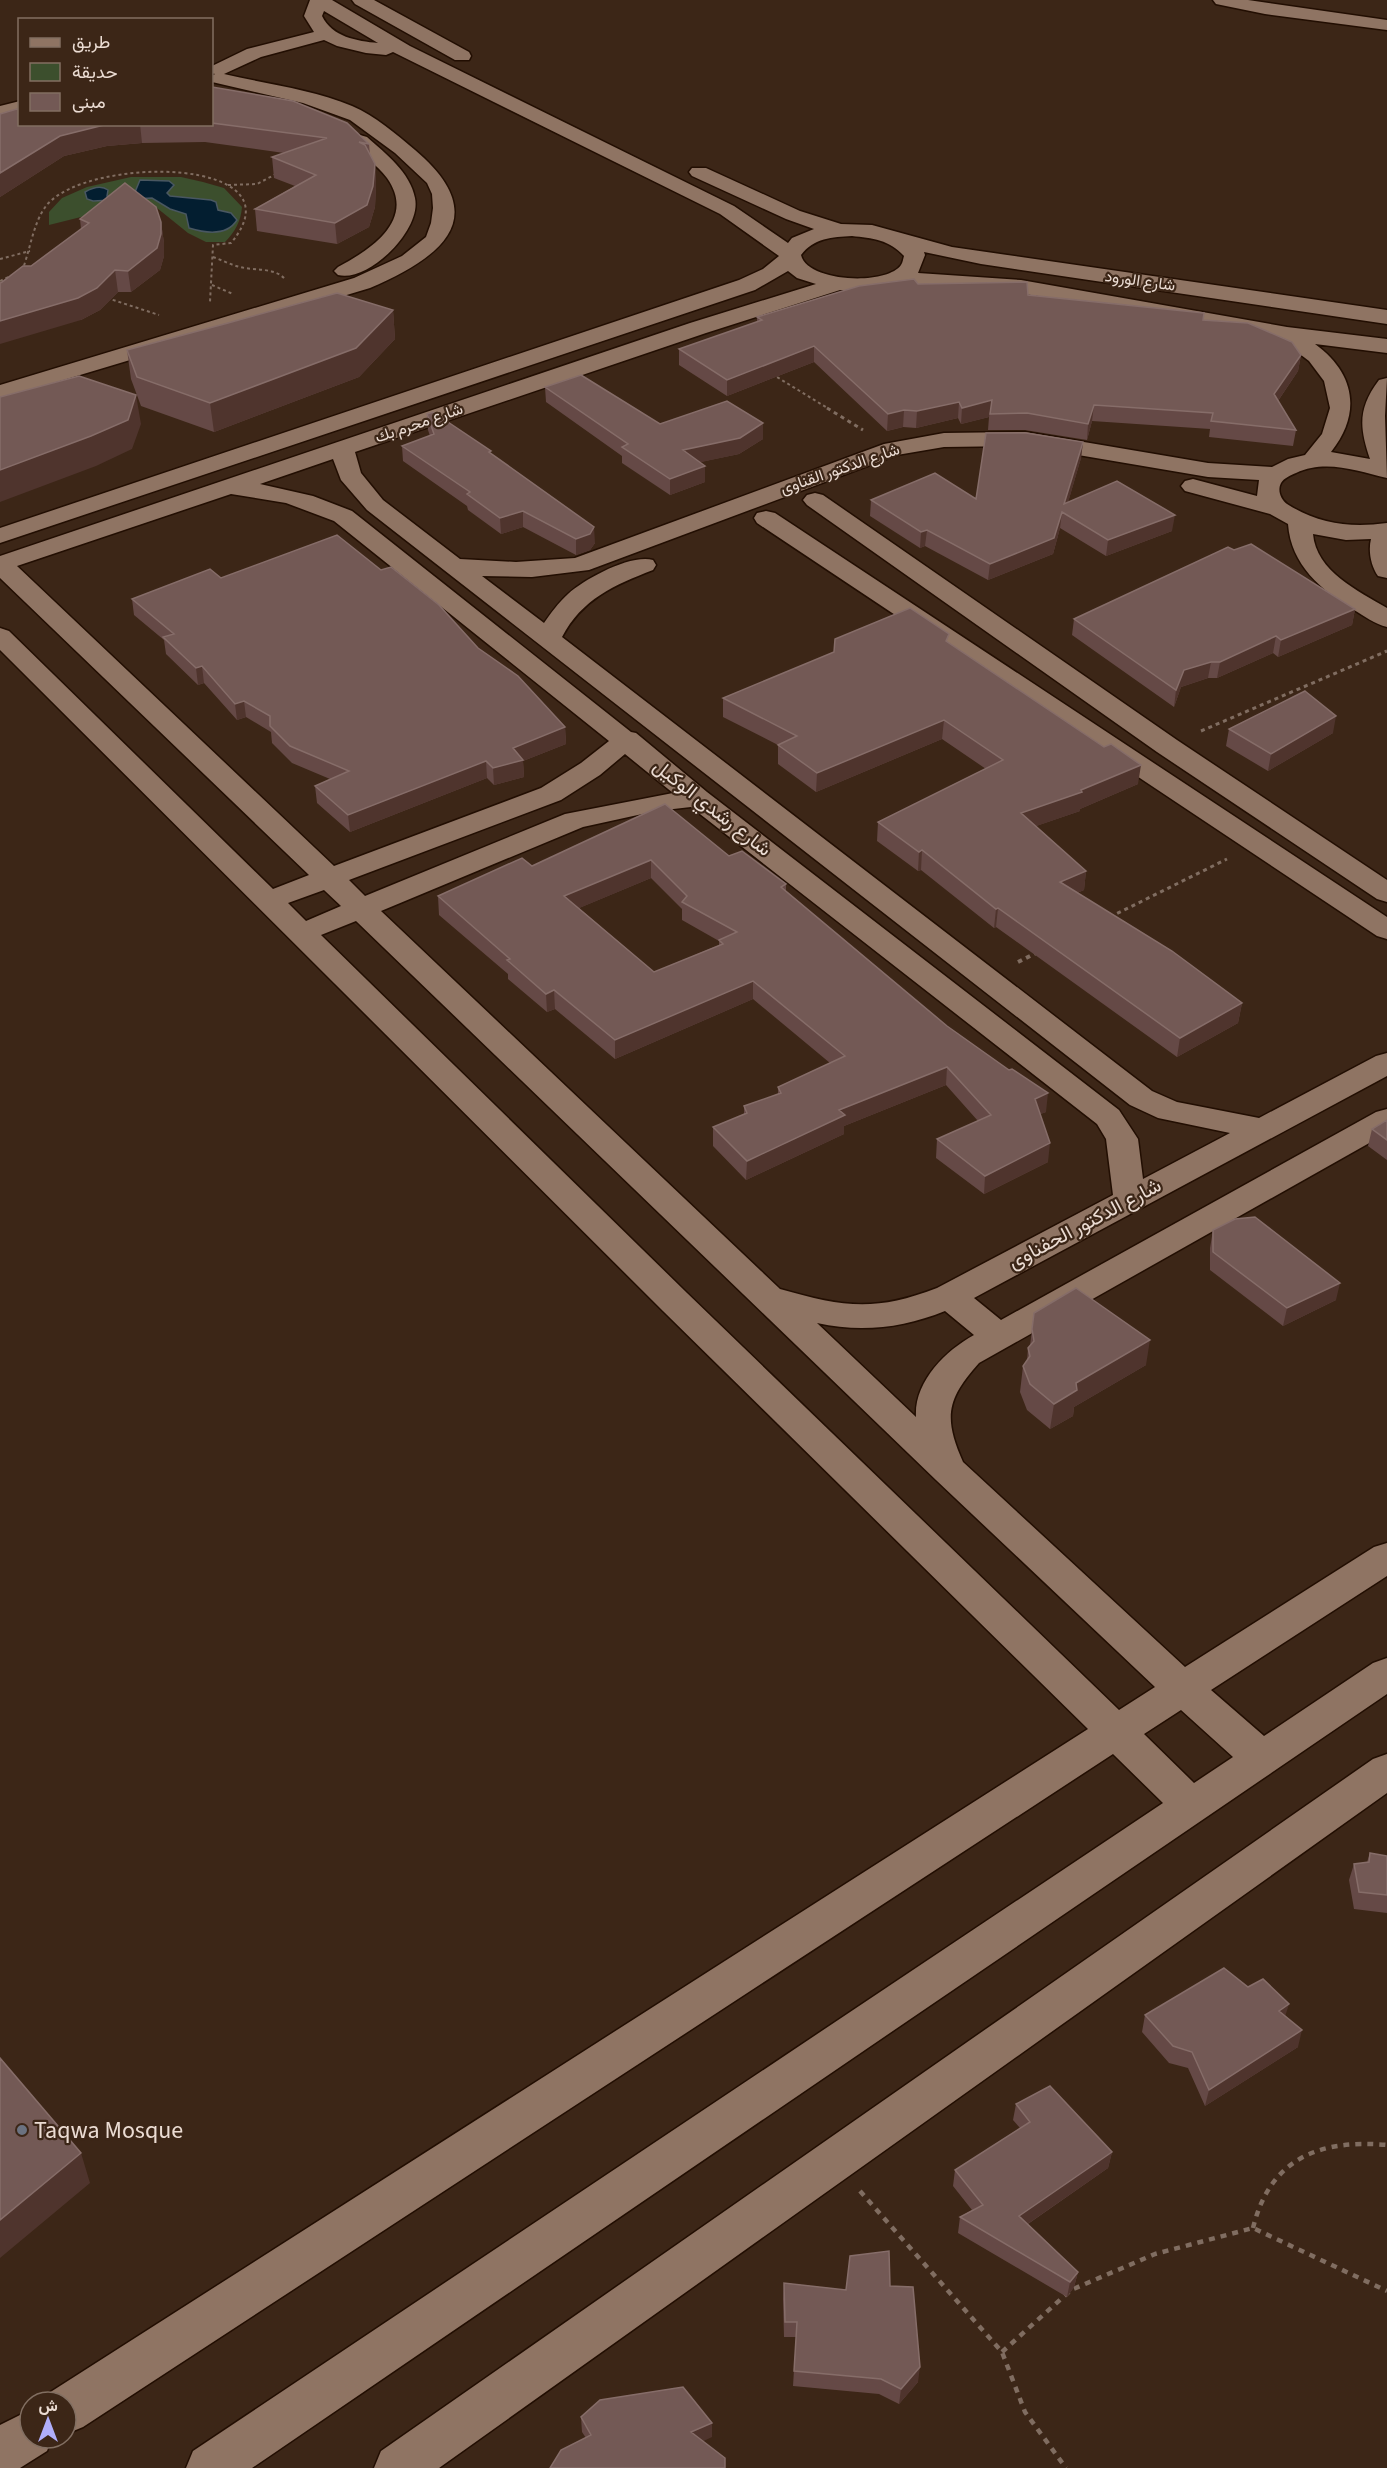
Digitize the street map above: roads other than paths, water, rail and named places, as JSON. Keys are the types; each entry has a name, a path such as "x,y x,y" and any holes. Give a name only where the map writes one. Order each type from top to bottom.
{"street":[{"path":"403,51 354,45 322,30 312,16 320,0 403,51 727,210 790,255 796,269 804,274 838,284"},
{"path":"362,0 531,95 604,129"},
{"path":"1222,0 1265,9 1387,25"},
{"path":"214,75 254,53 322,30"},
{"path":"0,379 335,276 380,251 399,229 406,205 401,186 390,169 353,136 327,121 214,75"},
{"path":"0,392 362,283 392,270 438,231 443,200 430,174 356,116 291,95 214,75"},
{"path":"0,112 18,108"},
{"path":"0,124 18,120"},
{"path":"678,162 793,214 842,230"},
{"path":"399,229 416,236 438,231"},
{"name":"شارع محرم بك","path":"0,536 747,285 765,277 790,255 798,242 842,230"},
{"name":"شارع الورود","path":"842,230 870,231 941,251 981,258 1387,317"},
{"path":"894,279 911,268 915,255 911,249 895,238"},
{"name":"شارع الورود","path":"838,284 868,284 894,279 947,279 1021,286 1287,334 1387,346"},
{"name":"شارع محرم بك","path":"0,564 698,328 838,284"},
{"path":"1287,334 1317,356 1335,381 1341,408 1333,435 1313,460"},
{"path":"1387,385 1372,414 1374,441 1387,470"},
{"name":"شارع الدكتور القناوى","path":"450,564 496,571 546,571 580,565 892,449 944,440 984,438 1025,440 1208,470 1276,474"},
{"name":"شارع رشدي الوكيل","path":"343,449 344,463 349,477 375,505 1141,1098 1169,1112 1263,1129"},
{"name":"شارع الدكتور القناوى","path":"548,640 559,616 580,596 609,578 913,464 962,456 1015,456 1207,488 1276,508 1300,523 1320,530 1343,533 1387,530"},
{"path":"1276,508 1268,496 1269,484 1276,474 1292,465 1313,460 1338,460 1363,463 1387,470"},
{"path":"825,473 847,488"},
{"name":"شارع رشدي الوكيل","path":"228,488 291,496 318,504 343,516 698,798 1108,1117 1122,1139 1130,1201"},
{"path":"815,500 1167,746 1387,893"},
{"path":"343,516 375,505"},
{"path":"766,518 1387,930"},
{"path":"1300,523 1303,546 1316,568 1340,591 1387,619"},
{"path":"1387,530 1381,548 1387,571"},
{"path":"0,564 949,1470 1183,1689 1262,1758"},
{"path":"0,636 1115,1733 1192,1806"},
{"path":"270,900 551,794 590,771 626,739"},
{"path":"301,933 575,820 645,805 698,798"},
{"name":"شارع الدكتور الحفناوى","path":"767,1297 811,1312 859,1317 907,1311 949,1296 1387,1063"},
{"path":"949,1470 935,1439 933,1408 944,1379 967,1354 1387,1119"},
{"path":"949,1296 999,1336"},
{"path":"78,2402 1387,1557"},
{"path":"210,2468 1387,1674"},
{"path":"398,2468 1387,1771"},
{"path":"0,2453 18,2442"}],"water":[{"path":"140,180 169,181 174,185 167,193 170,196 211,200 216,202 218,210 231,213 237,220 228,229 222,231 202,231 189,228 186,214 170,209 152,198 93,201 87,199 85,192 96,188 108,190 107,196 111,198 135,192"}],"place":[{"name":"Taqwa Mosque","path":"22,2130"}]}
